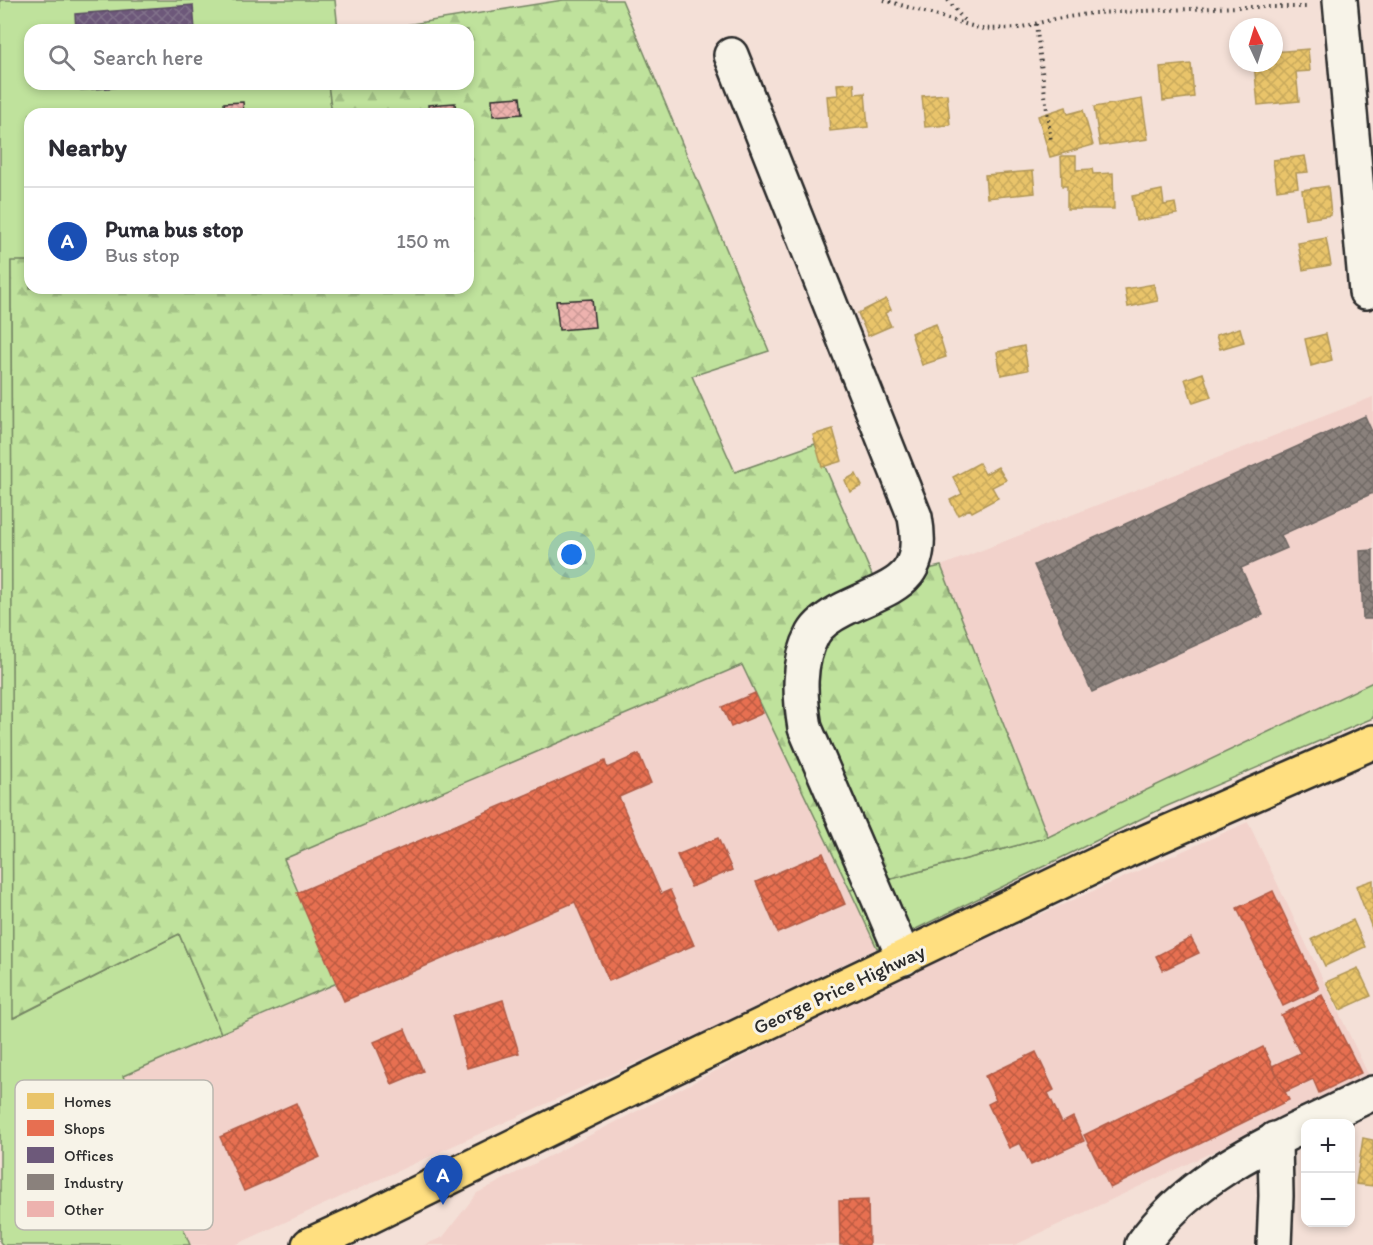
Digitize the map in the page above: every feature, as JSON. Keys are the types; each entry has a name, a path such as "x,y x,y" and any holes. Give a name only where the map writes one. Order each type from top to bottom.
{"main road":[{"name":"George Price Highway","path":"309,1245 1125,851 1373,742"}],"street":[{"path":"1340,4 1366,292"},
{"path":"731,55 915,517 919,538 916,558 904,579 830,616 813,634 802,662 800,700 805,728 904,958"},
{"path":"1318,1119 1373,1093"},
{"path":"1142,1245 1155,1226 1190,1192 1229,1166 1301,1127"},
{"path":"1274,1245 1275,1139"}],"path":[{"path":"884,0 982,29 1018,28 1094,13 1340,4"},
{"path":"948,0 966,24"},
{"path":"1036,24 1051,142"}],"shaded area":[{"path":"1373,397 1373,682 1048,837 941,566"},
{"path":"742,664 877,948 706,1031 235,1245 190,1245 184,1230 213,1230 213,1080 125,1080 123,1076 337,983 284,859"},
{"path":"1248,822 1370,1078 1015,1245 424,1245 443,1237 477,1193 891,981"}],"green space":[{"path":"0,0 335,0 337,24 24,24 24,90 329,90 331,108 24,108 24,261 11,262 14,1018 179,934 221,1033 123,1076 125,1080 15,1080 15,1230 184,1230 190,1245 3,1245 0,1242"},
{"path":"563,0 622,0 769,351 692,376 735,472 815,444 875,582 941,566 1048,837 850,890 742,665 284,859 337,983 221,1033 179,934 13,1018 11,261 24,261 24,294 474,294 474,108 331,108 329,90 474,90 474,24 412,24"},
{"path":"1373,682 1373,718 1165,807 877,948 850,890 1048,837"}],"building: Homes":[{"path":"1308,49 1310,71 1296,72 1299,101 1258,105 1255,72 1283,72 1283,51"},
{"path":"1191,64 1194,97 1163,101 1160,67"},
{"path":"854,83 855,94 865,93 868,127 830,131 827,96 838,95 837,84"},
{"path":"947,94 950,125 925,127 922,96"},
{"path":"1142,99 1148,139 1100,146 1094,107"},
{"path":"1066,107 1068,114 1083,110 1093,145 1050,157 1038,116"},
{"path":"1061,156 1076,156 1076,170 1092,169 1093,174 1113,173 1114,209 1067,209 1067,186 1062,186"},
{"path":"1305,156 1308,172 1296,173 1298,187 1277,190 1273,160"},
{"path":"1033,171 1035,193 987,198 985,175"},
{"path":"1328,186 1331,215 1306,219 1302,190"},
{"path":"1162,190 1164,205 1175,203 1177,214 1136,221 1132,196"},
{"path":"1326,238 1331,265 1303,270 1298,243"},
{"path":"1154,284 1158,301 1128,307 1125,289"},
{"path":"886,299 891,310 885,313 891,326 868,336 858,313"},
{"path":"936,324 946,357 922,365 911,333"},
{"path":"1240,328 1244,342 1220,349 1216,335"},
{"path":"1326,334 1332,360 1311,366 1305,339"},
{"path":"1024,346 1028,370 1001,375 997,352"},
{"path":"1203,373 1211,397 1193,403 1185,379"},
{"path":"833,429 842,461 822,467 813,435"},
{"path":"979,463 985,474 998,467 1006,480 992,487 998,498 972,512 970,509 958,515 950,500 962,494 953,477"},
{"path":"856,474 862,486 850,492 845,480"},
{"path":"1373,880 1373,931 1356,886"},
{"path":"1353,920 1365,947 1325,966 1312,939"},
{"path":"1358,968 1371,996 1340,1010 1326,982"},
{"path":"1363,1138 1373,1140 1373,1186 1356,1184"}],"building: Shops":[{"path":"755,693 763,713 731,727 722,707"},
{"path":"639,754 651,783 619,797 661,894 670,890 694,945 609,981 575,902 344,1001 297,893 605,761 607,768"},
{"path":"718,838 732,870 691,887 677,855"},
{"path":"823,853 845,904 778,933 756,882"},
{"path":"1273,891 1319,989 1283,1006 1237,908"},
{"path":"1191,938 1199,953 1163,970 1156,956"},
{"path":"1322,995 1361,1073 1319,1093 1313,1079 1285,1092 1272,1066 1300,1053 1281,1015"},
{"path":"503,1000 519,1053 467,1068 452,1016"},
{"path":"405,1029 423,1071 392,1084 374,1042"},
{"path":"1263,1047 1289,1100 1110,1188 1084,1135"},
{"path":"1036,1052 1054,1090 1048,1093 1062,1123 1073,1117 1084,1141 1031,1165 1020,1143 1009,1148 988,1104 996,1100 985,1076"},
{"path":"296,1103 320,1157 244,1191 220,1137"},
{"path":"868,1200 869,1245 840,1245 839,1201"}],"building: Offices":[{"path":"193,5 195,24 76,24 75,14"}],"building: Industry":[{"path":"1365,416 1373,434 1373,493 1281,535 1287,548 1241,568 1263,615 1092,692 1034,565"},
{"path":"1373,550 1373,619 1363,619 1360,551"}],"building: Other":[{"path":"520,97 522,114 493,116 492,99"},
{"path":"243,102 244,108 224,108 224,103"},
{"path":"455,103 455,108 428,108 428,105"},
{"path":"592,299 595,327 559,330 556,301"}],"place":[{"name":"Puma bus stop","path":"443,1205"}]}
